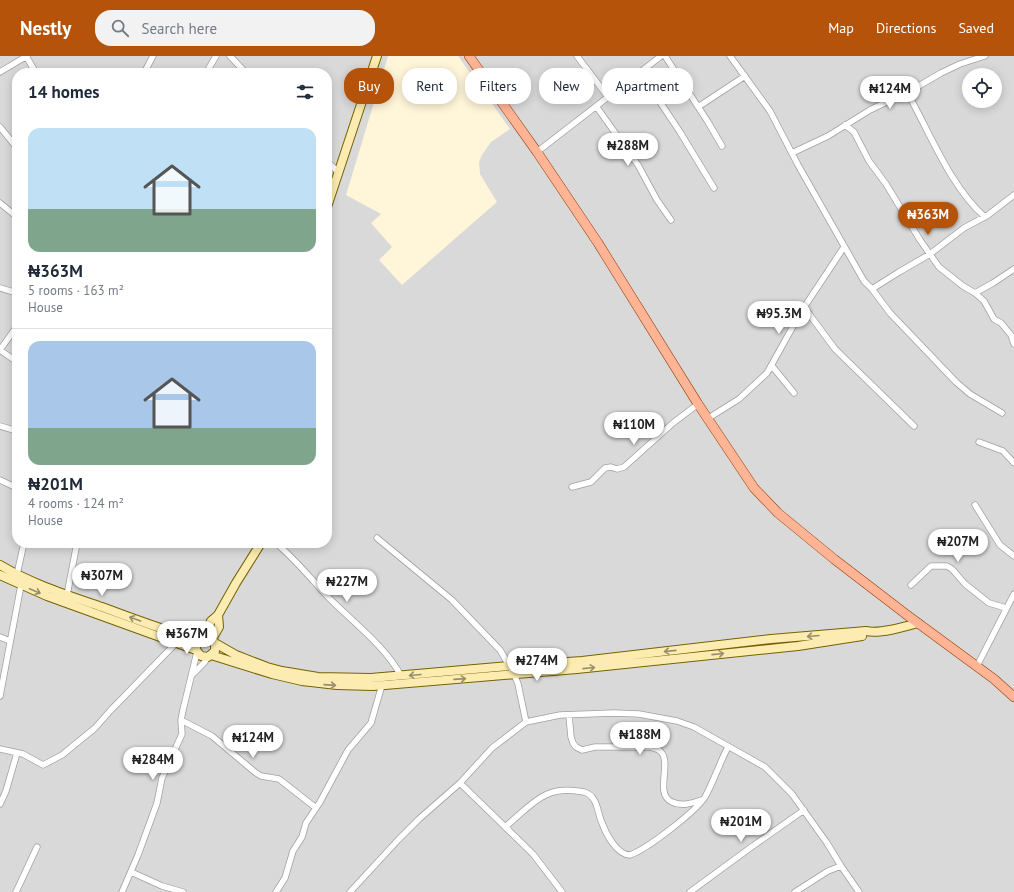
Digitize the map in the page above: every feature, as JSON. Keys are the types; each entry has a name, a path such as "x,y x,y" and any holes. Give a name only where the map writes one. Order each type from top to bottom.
{"main road":[{"path":"332,191 377,56"},
{"path":"469,56 537,152 624,283 707,419 746,477 769,505 834,559 994,679 1014,697"},
{"path":"201,639 210,621 218,615 236,582 258,548"},
{"path":"0,565 67,596 176,634 201,639"},
{"path":"0,575 76,607 176,642 197,651 201,656 209,656 302,681 337,685 382,685 584,668 798,646 867,635 871,632"},
{"path":"209,656 215,651 214,641 219,627 218,615"},
{"path":"197,651 196,643 201,639 208,637 236,655 267,667 300,674 347,678 401,676 582,661 771,639 866,631 871,632 918,623"}],"street":[{"path":"0,72 26,56 33,68"},
{"path":"147,68 153,56"},
{"path":"209,68 216,56"},
{"path":"230,56 241,68"},
{"path":"577,56 602,89"},
{"path":"644,68 653,58 661,56"},
{"path":"664,56 722,146"},
{"path":"730,56 770,111 864,281 890,313 956,382 970,394 1002,412"},
{"path":"792,153 828,136 870,110 941,73 960,64 985,56"},
{"path":"698,107 745,76"},
{"path":"907,92 945,164 970,203 984,216"},
{"path":"537,152 602,102"},
{"path":"661,104 714,188"},
{"path":"596,106 638,165 657,200 671,220"},
{"path":"845,125 854,132 869,161 886,184 930,254 942,270 963,286 975,292 984,301 994,319 1001,323 1011,335 1014,344"},
{"path":"0,127 12,142"},
{"path":"332,166 338,172"},
{"path":"872,289 930,254 964,228 1014,195"},
{"path":"0,203 12,213"},
{"path":"707,419 742,396 755,385 772,366 804,307 844,247"},
{"path":"975,292 993,283 1014,269"},
{"path":"0,288 12,292"},
{"path":"804,307 835,348 914,426"},
{"path":"12,333 0,350 12,358"},
{"path":"772,366 794,393"},
{"path":"572,487 590,482 605,468 611,467 617,469 624,467 673,423 698,404"},
{"path":"0,426 12,430"},
{"path":"979,442 1003,451 1014,463"},
{"path":"0,480 12,486"},
{"path":"975,505 1000,545 1014,556"},
{"path":"377,538 462,609 500,650 518,684 526,722"},
{"path":"17,574 23,548"},
{"path":"67,596 75,548"},
{"path":"281,548 309,574 344,613 364,631 396,666 401,676"},
{"path":"911,585 931,566 947,566 952,569 965,584 989,603 1006,608"},
{"path":"0,696 21,585"},
{"path":"977,666 1014,594"},
{"path":"0,637 10,641"},
{"path":"0,749 24,754 43,766 62,755 95,728 176,642"},
{"path":"122,892 157,802 162,778 182,734 181,720 197,651"},
{"path":"192,675 209,656"},
{"path":"276,892 285,878 293,851 302,837 306,823 348,750 371,723 382,685"},
{"path":"350,892 419,819 460,783 492,748 526,722 543,718 569,715 639,714 662,718 694,727 765,767 783,784 804,810 828,843 841,866 859,892"},
{"path":"569,715 571,737 576,747 582,750 596,746 650,747 657,749 661,751 664,756 664,794 667,799 670,802 681,804 689,804 702,800"},
{"path":"181,720 212,736 256,773 261,776 279,779 284,782 294,792 316,808"},
{"path":"505,827 533,801 553,792 558,790 584,792 588,793 594,800 601,822 615,846 623,853 630,855 647,846 669,830 691,812 702,800 728,747"},
{"path":"0,804 6,791 17,753"},
{"path":"460,783 542,864 562,892"},
{"path":"690,892 804,810"},
{"path":"16,892 37,847"},
{"path":"795,892 828,871 841,866"},
{"path":"131,872 162,886 183,892"}],"shaded area":[{"path":"0,56 1014,56 1014,892 0,892"},
{"path":"388,56 458,56 467,68 465,68 465,104 492,104 510,129 491,142 479,162 480,174 497,202 402,285 379,260 392,247 371,223 381,214 346,195 373,104 394,104 394,68 384,68"}]}
